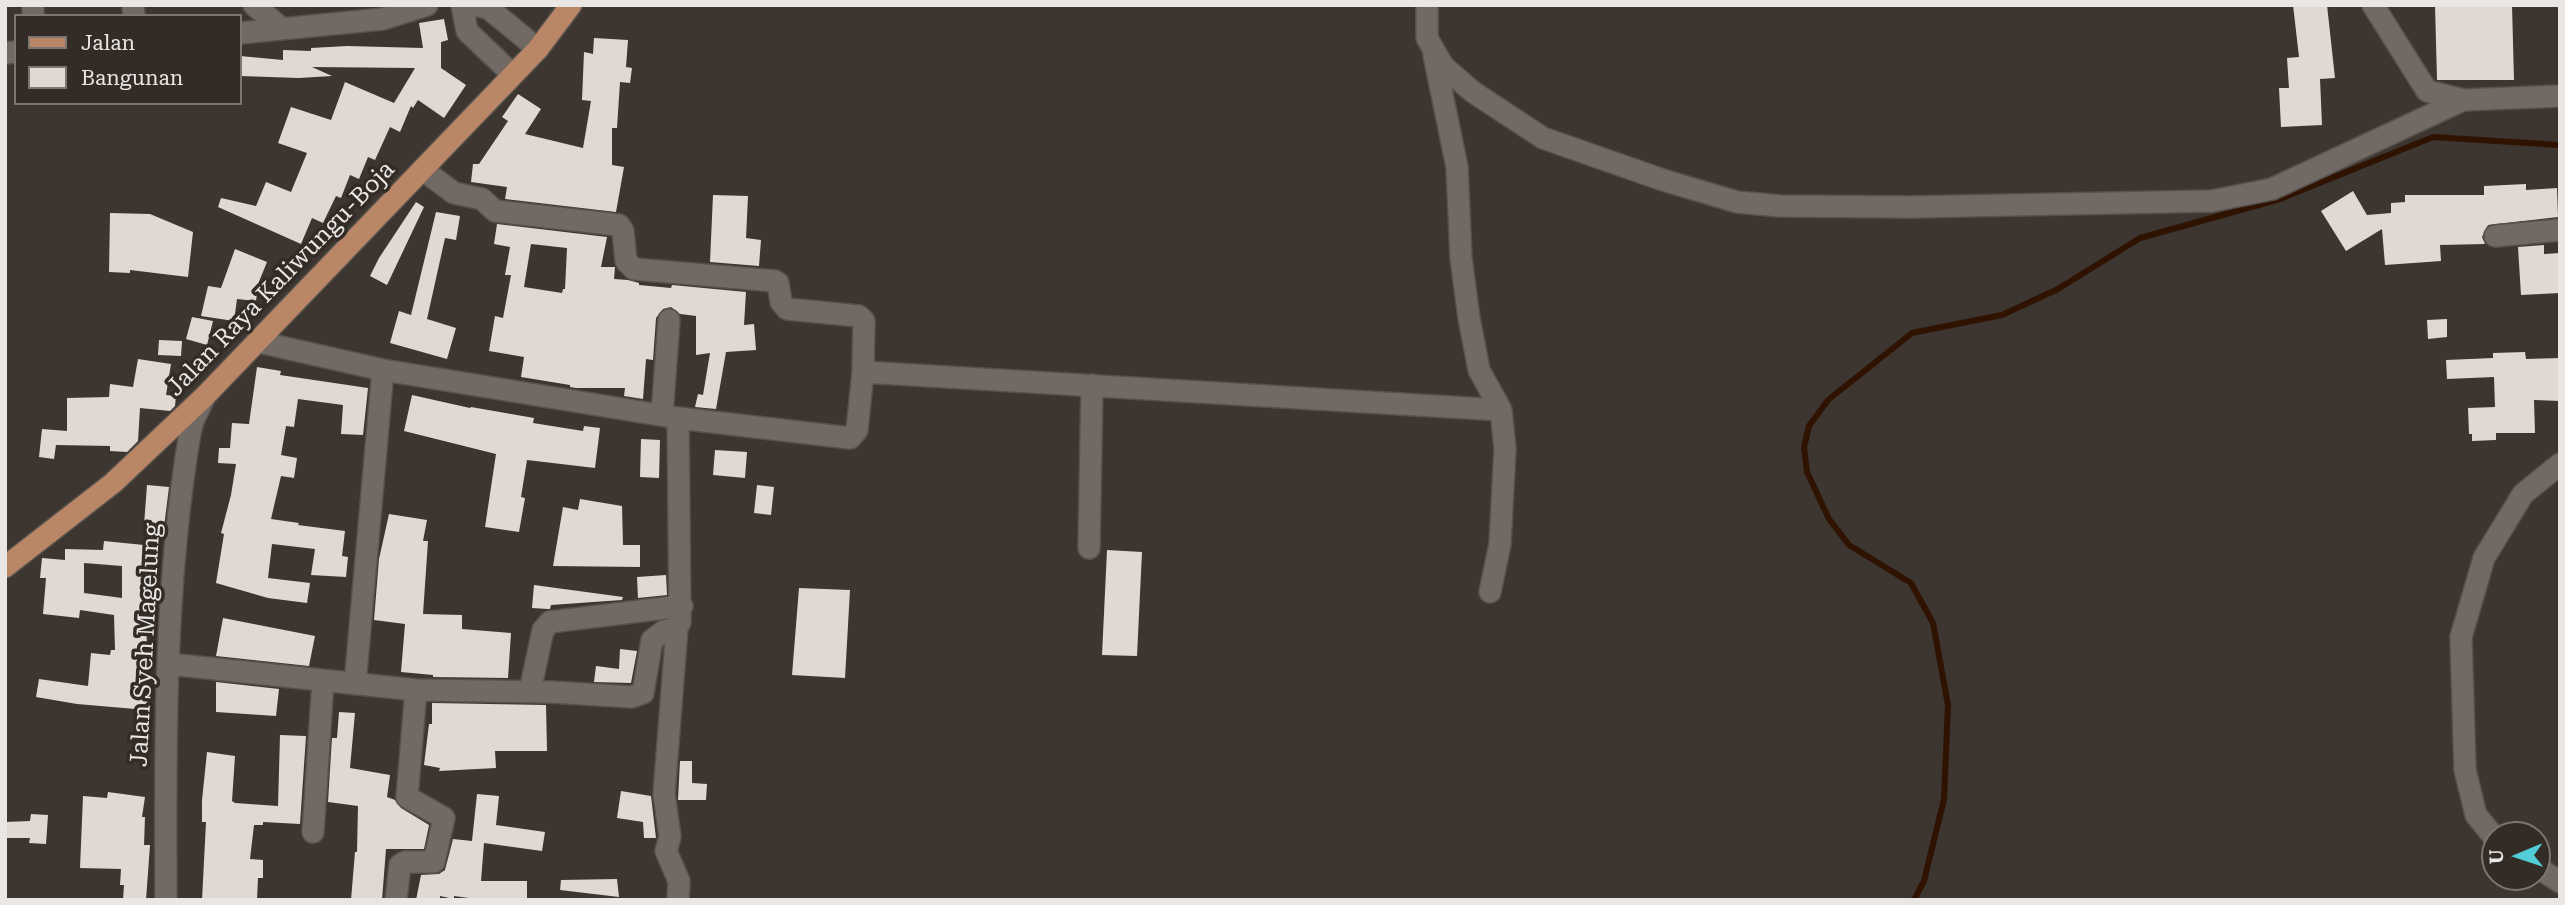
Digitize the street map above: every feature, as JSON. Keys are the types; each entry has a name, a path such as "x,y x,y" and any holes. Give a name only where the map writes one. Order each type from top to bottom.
{"main road":[{"name":"Jalan Raya Kaliwungu-Boja","path":"5,567 113,483 204,397 538,49 571,5"}],"street":[{"path":"254,5 281,28"},
{"path":"242,33 383,19 427,5"},
{"path":"462,5 467,31 512,74"},
{"path":"473,5 488,8 538,49"},
{"path":"1427,5 1427,38 1443,66 1473,92 1544,138 1663,180 1737,202 1780,206 1912,207 2212,201 2272,188 2463,100"},
{"path":"2373,5 2427,91 2463,100 2560,96"},
{"path":"1434,53 1457,167 1461,258 1469,318 1479,370 1501,410 1505,449 1500,544 1490,592"},
{"path":"259,342 383,370 670,417 850,438 857,430 863,372 864,321 859,316 787,309 781,302 778,283 775,281 634,269 626,261 623,231 619,225 495,211 482,199 454,194 423,170"},
{"path":"2495,236 2560,230"},
{"path":"669,320 670,417 682,606 677,628 664,794 670,837 666,851 679,881 678,900"},
{"path":"355,684 383,370"},
{"path":"863,372 1501,410"},
{"path":"1089,548 1092,386"},
{"name":"Jalan Syeh Magelung","path":"166,900 169,664 179,508 193,421 204,397"},
{"path":"2481,821 2476,815 2465,770 2462,637 2484,558 2523,494 2560,464"},
{"path":"530,691 543,630 550,622 682,606"},
{"path":"169,664 416,690 530,691 632,697 643,692 652,640 664,631 677,628"},
{"path":"313,832 323,681"},
{"path":"396,900 400,865 405,862 433,862 444,818 407,797 416,690"}],"building":[{"path":"2293,5 2327,5 2335,78 2320,79 2322,125 2281,127 2279,88 2289,88 2287,58 2299,57"},
{"path":"2435,5 2512,5 2514,80 2437,80"},
{"path":"444,19 448,40 441,42 441,68 466,85 444,118 418,100 413,108 411,106 400,132 390,127 375,160 368,157 359,179 350,175 341,198 336,196 323,223 312,218 301,244 218,207 221,198 256,206 266,182 291,192 307,153 278,143 291,107 331,120 345,82 394,103 415,68 312,67 332,76 242,76 242,56 283,60 283,50 311,51 311,48 347,46 423,48 419,23"},
{"path":"594,38 628,40 626,67 632,68 630,83 620,82 617,128 612,128 612,165 624,167 616,212 505,199 507,187 471,182 473,164 479,164 508,121 502,117 518,94 541,109 525,134 583,148 591,101 582,100 584,52 593,54"},
{"path":"2526,184 2526,190 2557,188 2558,217 2488,225 2482,237 2485,244 2440,245 2441,261 2385,265 2382,229 2346,251 2321,211 2353,191 2367,215 2391,213 2391,203 2405,202 2405,195 2484,195 2484,186"},
{"path":"713,195 748,196 746,238 761,240 759,266 710,262"},
{"path":"416,202 424,207 387,285 370,276"},
{"path":"436,212 460,216 456,240 445,238 427,319 456,328 447,359 390,343 399,311 411,315"},
{"path":"110,213 150,214 193,232 188,277 130,270 130,273 109,272"},
{"path":"497,224 607,237 601,267 615,267 614,279 628,280 639,285 671,288 672,285 746,292 744,325 754,324 756,350 726,352 716,409 695,407 698,394 703,395 710,353 696,355 696,316 680,314 671,307 663,309 656,318 653,360 646,359 643,399 624,396 625,388 576,388 521,377 524,357 489,351 495,316 503,318 511,275 505,275 510,247 494,244","holes":["531,244 567,248 565,289 562,293 524,287"]},
{"path":"2544,245 2544,254 2560,253 2560,293 2521,295 2518,247"},
{"path":"235,249 267,262 258,284 256,301 237,299 234,321 201,316 208,286 221,288"},
{"path":"192,317 213,321 207,345 186,339"},
{"path":"2447,319 2447,337 2428,339 2427,320"},
{"path":"159,340 182,341 181,356 158,355"},
{"path":"2525,352 2526,359 2560,358 2560,401 2534,400 2535,433 2496,433 2496,440 2472,441 2472,434 2469,434 2468,408 2495,407 2494,377 2447,379 2446,360 2493,358 2493,353"},
{"path":"138,359 171,364 166,395 176,396 175,406 170,411 140,408 138,441 127,452 110,451 110,446 56,445 54,459 39,457 42,429 67,431 67,398 109,397 110,384 133,387"},
{"path":"257,367 281,371 280,375 368,388 363,435 341,434 343,405 298,399 294,427 286,426 281,455 297,458 294,478 281,476 271,519 345,531 342,556 348,557 346,577 311,575 315,549 272,544 268,578 310,583 307,603 268,598 216,583 224,534 221,533 236,464 218,463 219,448 230,448 232,423 249,424"},
{"path":"412,395 534,418 533,423 583,431 584,426 600,428 595,468 527,460 521,497 525,498 519,532 485,527 496,454 404,431"},
{"path":"641,439 660,440 659,478 640,477"},
{"path":"715,450 747,452 745,478 713,475"},
{"path":"147,485 169,487 164,527 144,525"},
{"path":"757,485 774,487 771,515 754,513"},
{"path":"580,499 622,506 623,545 640,545 640,567 553,566 563,507 578,510"},
{"path":"389,514 427,520 423,541 428,541 423,614 462,615 462,629 511,633 508,678 433,677 401,672 405,624 374,620 379,559"},
{"path":"104,541 154,546 146,598 147,655 144,692 148,692 147,710 77,704 36,697 39,679 88,686 91,653 110,655 111,650 115,650 114,615 80,610 79,618 43,614 46,578 40,578 42,558 65,560 65,549 103,550","holes":["84,563 122,566 122,598 84,593"]},
{"path":"1107,550 1142,552 1137,656 1102,655"},
{"path":"666,575 667,595 638,598 637,577"},
{"path":"534,585 623,597 622,600 551,605 550,609 532,608"},
{"path":"799,588 850,590 845,678 792,675"},
{"path":"223,618 315,636 309,666 216,656"},
{"path":"620,649 637,651 631,683 594,682 596,666 619,669"},
{"path":"216,682 279,689 276,716 216,712"},
{"path":"432,703 546,705 547,751 495,751 496,768 439,771 440,768 424,765 429,724 432,724"},
{"path":"339,712 355,713 350,768 390,775 387,797 429,825 424,849 386,849 382,900 351,900 357,852 358,806 328,802 332,738 337,738"},
{"path":"280,735 306,736 300,824 263,822 263,825 254,825 250,859 263,860 263,878 258,878 257,900 202,900 206,822 202,822 202,800 207,752 235,756 232,801 278,806"},
{"path":"680,761 692,761 692,783 707,784 706,800 678,800"},
{"path":"621,791 651,796 656,838 644,838 643,822 617,818"},
{"path":"108,792 145,797 142,817 145,817 144,845 150,845 146,900 123,900 121,869 80,868 83,796 107,798"},
{"path":"477,794 499,796 496,825 545,832 542,851 484,843 481,881 527,881 527,900 484,900 454,896 454,899 440,896 440,900 416,900 421,875 439,874 445,870 453,839 472,841"},
{"path":"31,814 48,815 46,844 29,843 30,838 5,838 5,822 30,821"},
{"path":"617,879 619,897 560,890 561,880"}],"waterway":[{"path":"1914,900 1924,881 1944,799 1948,705 1933,623 1911,583 1849,545 1829,519 1807,472 1804,447 1809,426 1828,400 1912,333 2002,315 2058,289 2140,238 2280,199 2433,137 2560,145"}]}
